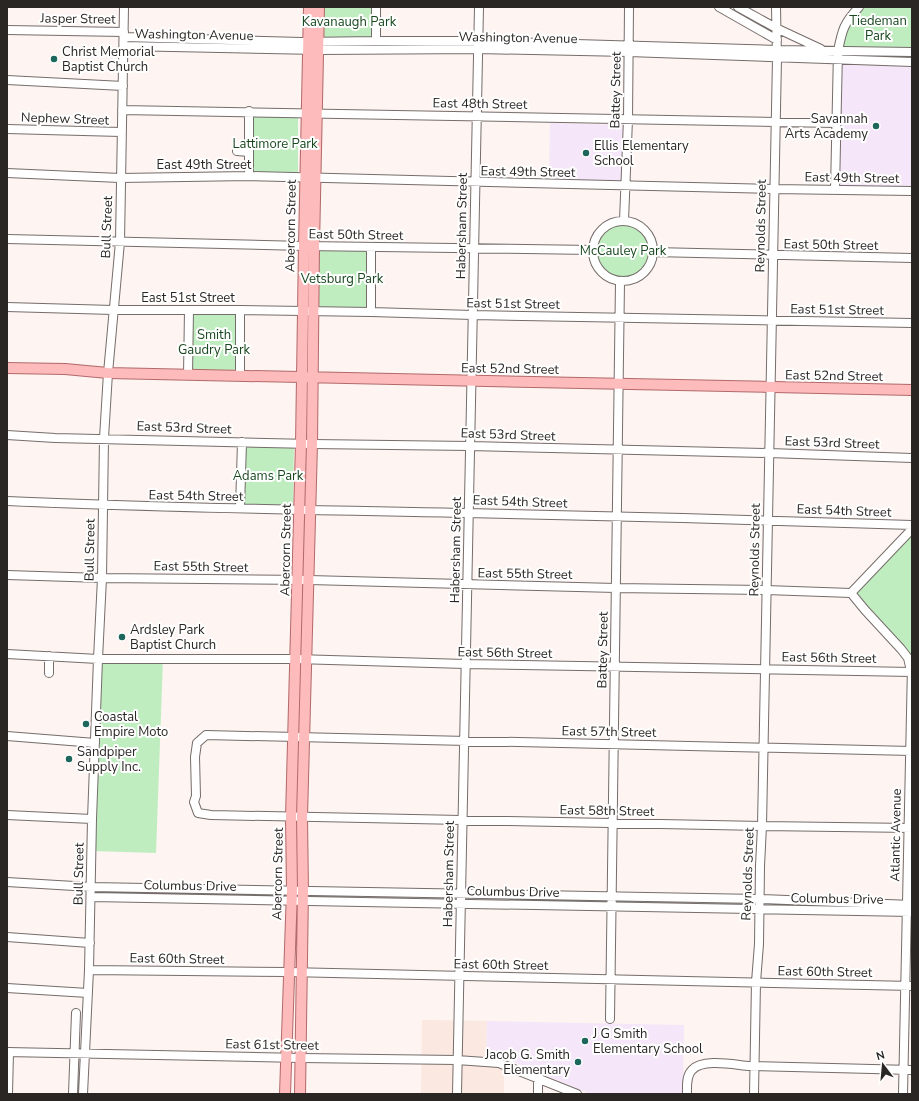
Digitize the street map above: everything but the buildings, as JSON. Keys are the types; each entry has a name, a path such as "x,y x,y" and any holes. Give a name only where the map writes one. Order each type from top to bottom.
{"main road":[{"name":"Abercorn Street","path":"285,1094 291,895 297,817 300,738 307,660 303,580 304,510 307,378 313,312 314,246 306,112 309,7"},
{"name":"Abercorn Street","path":"307,378 303,312 304,246 317,113 319,7"},
{"name":"East 52nd Street","path":"7,368 65,369 108,373 240,375 471,382 912,390"},
{"name":"Abercorn Street","path":"300,738 296,660 303,580"},
{"name":"Abercorn Street","path":"297,817 303,895 300,1094"}],"street":[{"name":"Bull Street","path":"83,1094 90,943 94,743 102,578 104,438 113,310 120,242 124,7"},
{"path":"376,7 376,41"},
{"name":"Habersham Street","path":"457,1094 479,7"},
{"name":"Battey Street","path":"624,221 628,119 629,7"},
{"path":"719,7 776,40"},
{"path":"738,7 776,28 824,50"},
{"name":"Reynolds Street","path":"754,1094 756,982 762,826 774,121 777,54 776,7"},
{"path":"835,190 838,55 842,31 845,24 859,7"},
{"name":"Jasper Street","path":"7,30 124,34"},
{"name":"Washington Avenue","path":"124,34 308,46"},
{"name":"Washington Avenue","path":"319,46 376,41 777,54 838,55 912,52"},
{"name":"Washington Avenue","path":"124,46 478,45"},
{"name":"Washington Avenue","path":"777,54 824,50 838,55 912,62"},
{"path":"7,80 123,86"},
{"name":"East 48th Street","path":"122,110 306,112 837,123"},
{"path":"249,111 249,176"},
{"name":"Nephew Street","path":"7,129 121,132"},
{"path":"237,152 249,152"},
{"name":"East 49th Street","path":"7,173 120,178 249,176 310,179 773,190 912,191"},
{"path":"624,221 631,222 644,230 649,236 653,252 652,262 642,275 628,281 620,282 612,280 600,271 595,264 592,250 597,236 602,229 609,224 624,221"},
{"name":"East 50th Street","path":"7,239 304,246 592,250"},
{"path":"371,247 371,312"},
{"name":"East 50th Street","path":"653,252 912,258"},
{"name":"Battey Street","path":"610,1019 620,282"},
{"name":"East 51st Street","path":"7,308 371,312 912,323"},
{"path":"188,375 190,310"},
{"path":"240,310 240,375"},
{"name":"East 53rd Street","path":"7,435 55,438 470,446 912,458"},
{"path":"240,508 242,442"},
{"name":"East 54th Street","path":"7,501 103,506 768,520 912,525"},
{"path":"851,594 912,529"},
{"name":"East 55th Street","path":"7,575 766,590 851,594"},
{"name":"Atlantic Avenue","path":"851,594 904,653 908,658 912,670 908,986 903,1094"},
{"name":"East 56th Street","path":"7,654 98,659 307,660 615,667 912,670"},
{"path":"49,656 49,673"},
{"name":"East 57th Street","path":"297,817 211,815 198,813 194,802 196,796 195,757 197,743 206,735 911,751"},
{"path":"7,736 94,743"},
{"path":"7,815 92,819"},
{"name":"East 58th Street","path":"297,817 910,828"},
{"name":"Columbus Drive","path":"7,882 291,895"},
{"name":"Columbus Drive","path":"90,897 460,894 759,910 909,908"},
{"name":"Columbus Drive","path":"303,895 460,903 759,899 909,908"},
{"path":"7,937 90,943"},
{"name":"East 60th Street","path":"89,970 288,972 908,986"},
{"path":"7,988 88,993"},
{"path":"73,1094 76,1013"},
{"path":"8,1052 8,1094"},
{"name":"East 61st Street","path":"8,1052 457,1060 499,1063 573,1093"},
{"path":"687,1094 688,1077 692,1070 701,1064 912,1070"},
{"path":"538,1078 538,1094"}],"shaded area":[{"name":"Savannah Arts Academy","path":"841,64 912,66 912,188 838,186"},
{"name":"Ellis Elementary School","path":"550,123 623,125 621,182 549,181"},
{"path":"422,1020 487,1021 486,1058 504,1058 504,1094 421,1094"},
{"name":"J G Smith Elementary School","path":"487,1021 684,1025 683,1094 590,1094 504,1058 486,1058"}],"green space":[{"name":"Kavanaugh Park","path":"324,7 374,7 374,37 324,37"},
{"name":"Tiedeman Park","path":"863,7 912,7 912,50 843,49 849,26"},
{"name":"Lattimore Park","path":"251,114 298,114 298,176 251,174"},
{"name":"McCauley Park","path":"617,221 629,221 640,226 648,234 653,245 651,263 640,276 629,281 617,281 606,276 598,268 593,257 593,245 598,234 606,226"},
{"name":"Vetsburg Park","path":"316,248 369,249 368,309 315,309"},
{"name":"Smith Gaudry Park","path":"189,310 240,310 240,375 188,375"},
{"name":"Adams Park","path":"244,444 294,445 293,507 242,507"},
{"path":"912,532 912,657 911,658 854,595"},
{"path":"98,659 163,659 156,853 92,851"}],"place":[{"name":"Christ Memorial Baptist Church","path":"54,59"},
{"name":"Savannah Arts Academy","path":"876,126"},
{"name":"Ellis Elementary School","path":"586,153"},
{"name":"Ardsley Park Baptist Church","path":"122,637"},
{"name":"Coastal Empire Moto","path":"86,724"},
{"name":"Sandpiper Supply Inc.","path":"69,759"},
{"name":"J G Smith Elementary School","path":"585,1041"},
{"name":"Jacob G. Smith Elementary","path":"578,1062"}]}
